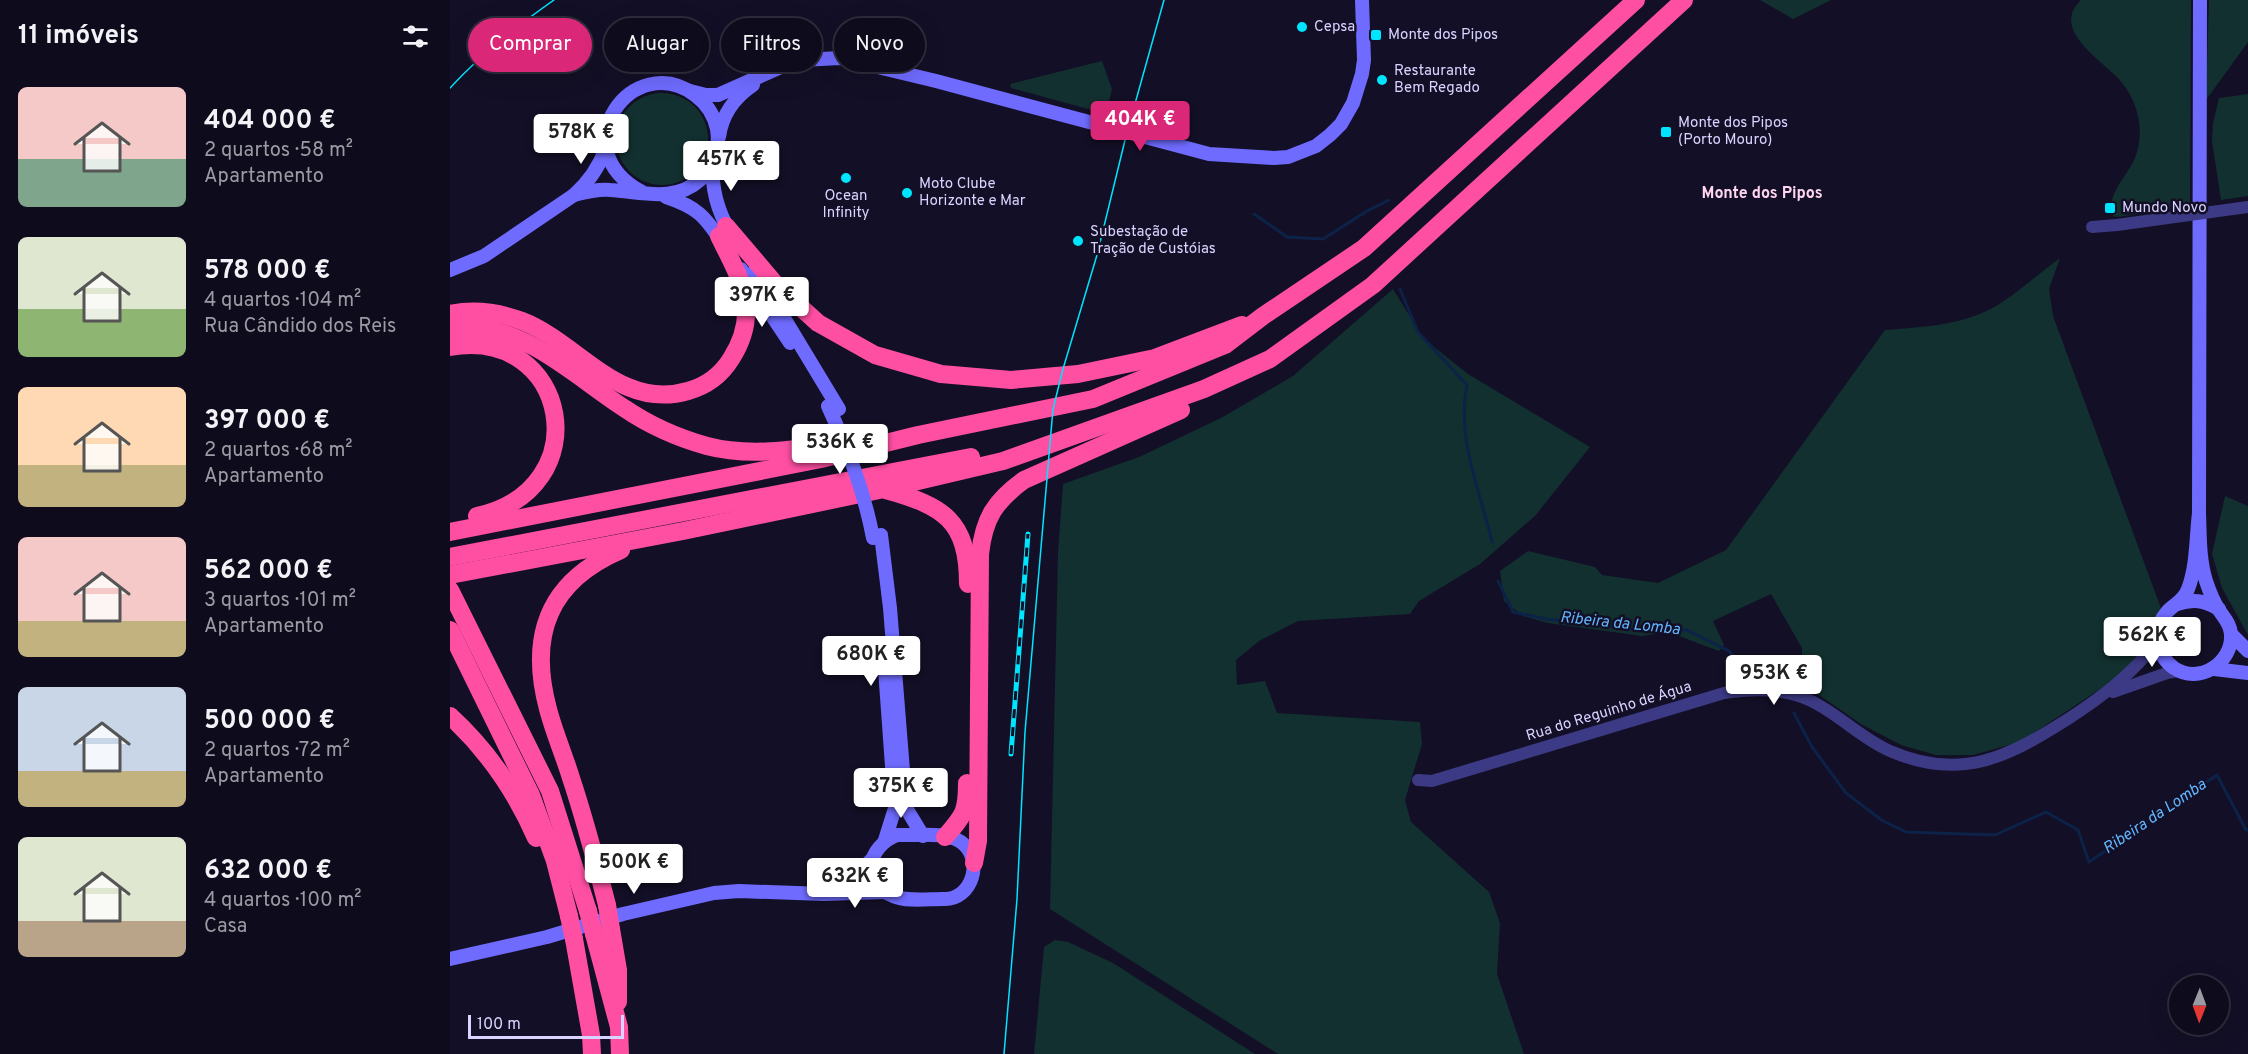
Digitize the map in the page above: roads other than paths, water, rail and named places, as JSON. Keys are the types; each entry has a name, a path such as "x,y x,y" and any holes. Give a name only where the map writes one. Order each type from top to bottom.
{"highway":[{"path":"450,532 821,459 918,435 1093,399 1225,345 1263,316 1364,248 1636,0"},
{"path":"974,862 978,841 980,554 986,521 1002,496 1024,480 1210,396 1270,359 1373,285 1684,0"},
{"path":"722,231 818,323 874,355 942,374 1011,380 1078,374 1155,358 1263,316"},
{"path":"450,314 468,310 498,314 523,321 624,387 650,395 676,395 710,381 724,369 738,349 743,335 747,318 746,298 722,231"},
{"path":"450,331 471,328 498,331 528,343 635,415 661,430 706,446 757,452 918,435"},
{"path":"450,347 485,346 503,350 524,362 542,381 552,402 557,424 555,446 548,466 538,482 522,498 495,512 450,522"},
{"path":"450,575 683,531 1004,461 1204,389 1270,359"},
{"path":"450,557 999,451 1110,424"},
{"path":"884,489 918,499 941,511 959,533 968,564 967,801 964,815 945,837"},
{"path":"603,932 607,905 588,832 548,710 540,661 542,637 550,612 569,583 600,559 625,548 683,531"},
{"path":"453,597 550,791 588,911 603,932 618,970 620,1054"},
{"path":"450,630 531,795 555,861 574,939 591,1035 592,1054"},
{"path":"450,716 468,732 507,782 535,835 569,916"}],"main road":[{"path":"822,57 857,60 1209,154 1274,159 1288,157 1316,146 1341,124 1353,103 1364,60 1362,0"},
{"path":"2200,0 2199,513 2205,580 2218,609"},
{"path":"642,192 629,185 618,175 610,162 606,148 606,130 612,114 621,101 634,91 648,85 663,84 706,95 718,95 770,72"},
{"path":"722,231 712,180 720,130 735,99 774,72"},
{"path":"690,91 702,100 711,113 717,128 718,143"},
{"path":"450,270 484,256 574,195 586,185 597,170 606,148"},
{"path":"661,196 677,194 692,187 704,177 713,164"},
{"path":"574,195 602,190 642,192 661,196 692,206 722,231 795,333 861,459 875,504 895,808 885,840"},
{"path":"2199,513 2191,581 2184,598 2161,620 2157,642 2168,664 2178,671 2196,674 2214,669 2248,673"},
{"path":"877,536 890,608 906,808 923,836"},
{"path":"2177,604 2199,601 2218,609 2225,616 2231,634 2248,651"},
{"path":"2214,669 2227,654 2231,634"},
{"path":"897,835 945,837 961,842 969,851 974,862 974,875 969,886 960,895 948,900 896,897 885,892 876,884 871,872 876,848 885,840 897,835"},
{"path":"824,894 848,884 872,860"},
{"path":"450,959 548,937 623,914 714,893 740,891 824,894 885,892"}],"street":[{"path":"2092,227 2248,207"},
{"name":"Rua do Reguinho de Água","path":"2101,698 2144,659 2157,642"},
{"name":"Rua do Reguinho de Água","path":"1418,780 1432,781 1724,693 1740,691 1775,691 1794,695 1818,706 1887,750 1909,759 1952,764 1984,761 2011,752 2101,698 2136,683 2178,671"}],"waterway":[{"name":"Ribeira da Lomba","path":"1254,214 1287,237 1323,239 1389,200"},
{"name":"Ribeira da Lomba","path":"1400,289 1418,332 1467,385 1464,405 1467,444 1492,542"},
{"name":"Ribeira da Lomba","path":"1498,581 1513,612 1546,619 1641,630 1687,630 1729,651 1748,674"},
{"name":"Ribeira da Lomba","path":"1794,713 1812,747 1846,793 1883,821 1906,832 1995,835 2046,812 2078,830 2089,862 2217,775 2248,830"}],"tram line":[{"path":"450,88 500,41 554,0"},
{"path":"1004,1054 1017,899 1025,732 1053,409 1097,255 1126,136 1164,0"}],"railway":[{"path":"1011,754 1028,534"}],"place":[{"name":"Cepsa","path":"1302,27"},
{"name":"Monte dos Pipos","path":"1376,35"},
{"name":"Restaurante Bem Regado","path":"1382,80"},
{"name":"Monte dos Pipos (Porto Mouro)","path":"1666,132"},
{"name":"Ocean Infinity","path":"846,178"},
{"name":"Moto Clube Horizonte e Mar","path":"907,193"},
{"name":"Mundo Novo","path":"2110,208"},
{"name":"Subestação de Tração de Custóias","path":"1078,241"}],"district":[{"name":"Monte dos Pipos","path":"1762,194"}]}
